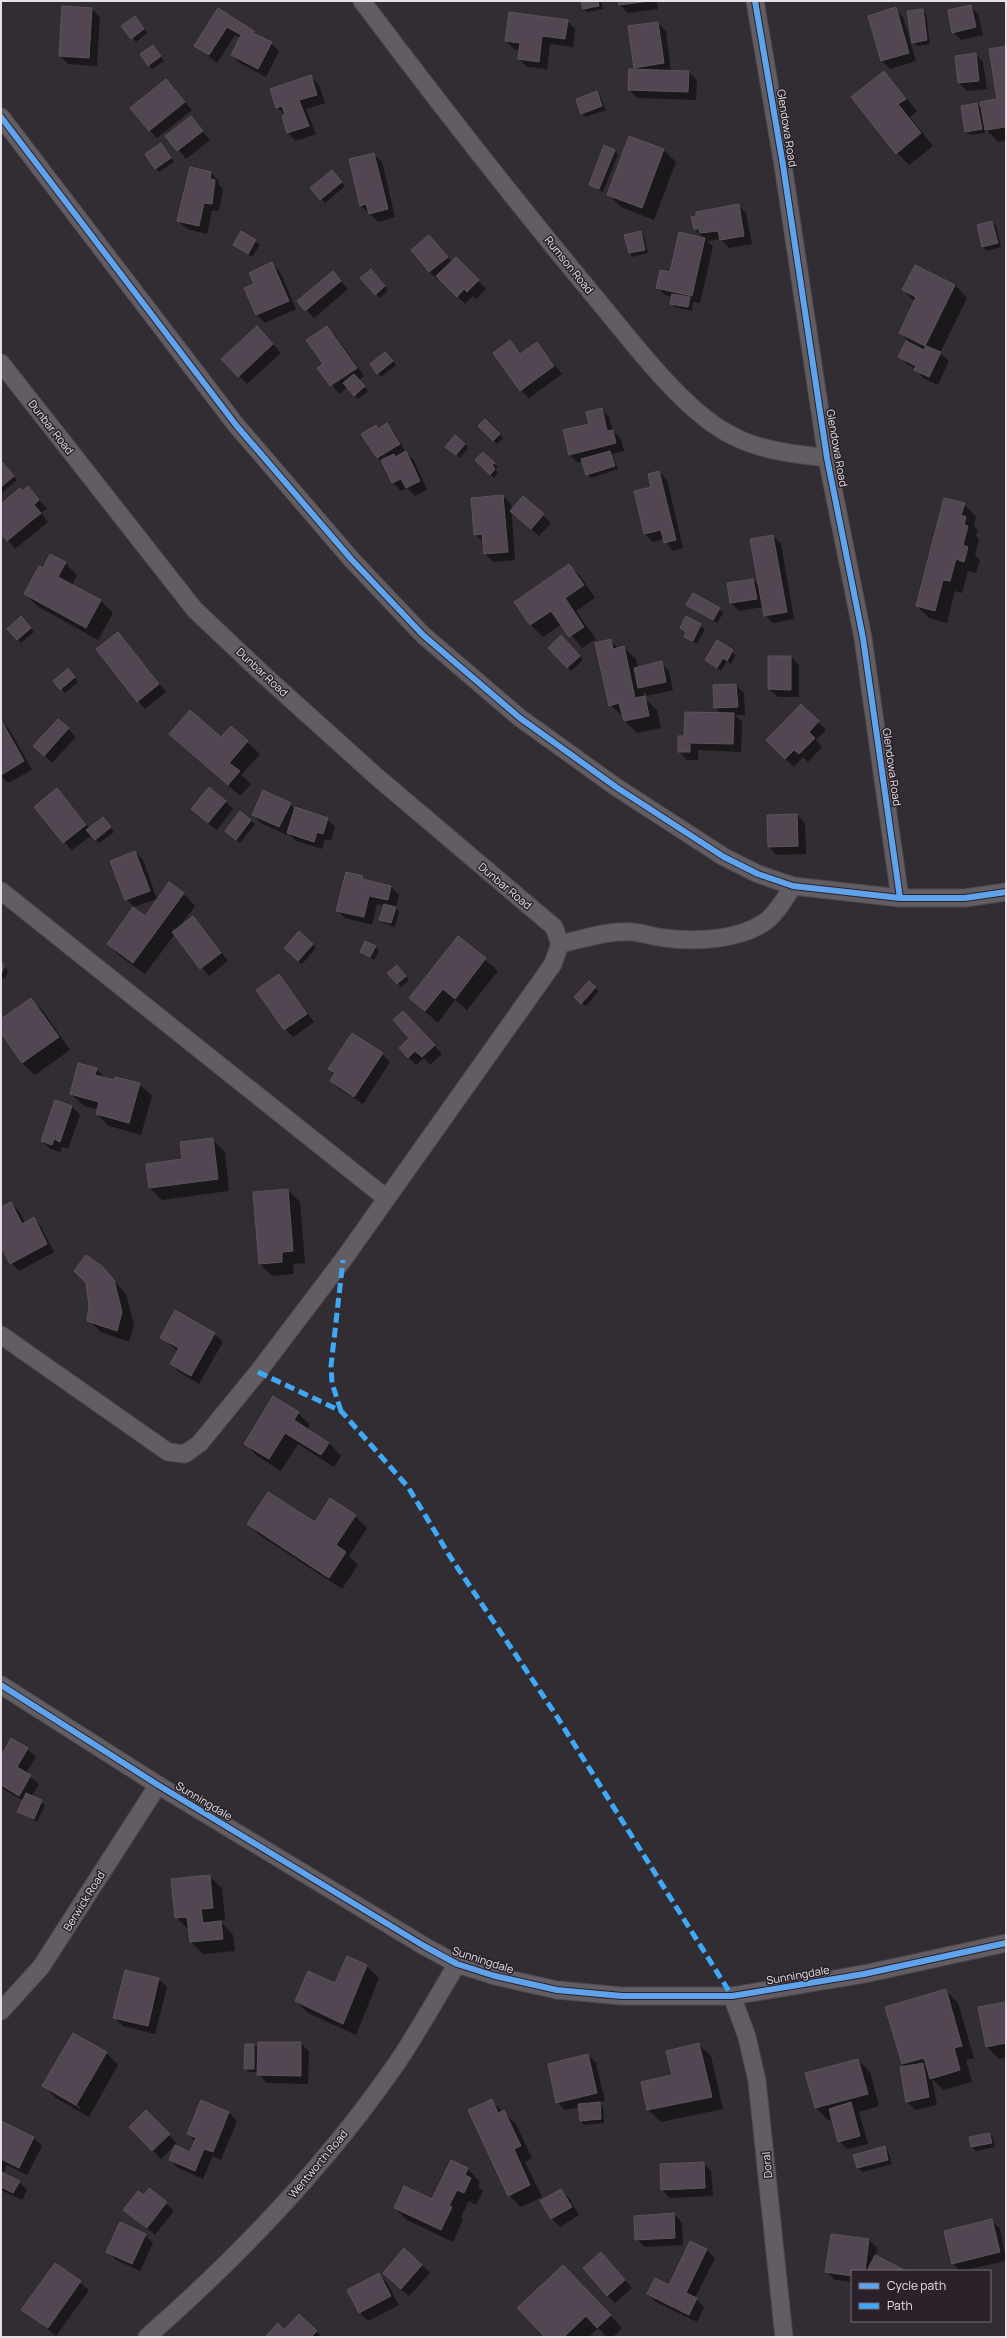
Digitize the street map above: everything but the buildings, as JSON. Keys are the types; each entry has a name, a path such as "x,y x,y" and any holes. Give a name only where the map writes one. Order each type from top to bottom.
{"street":[{"name":"Rumson Road","path":"362,1 576,274 657,371 703,416 733,437 781,452 827,458"},
{"name":"Glendowa Road","path":"755,1 783,165 827,458 863,638 900,898"},
{"path":"1,117 236,425 352,560 423,635 520,718 616,787 724,857 758,874 793,886 900,898 965,898 1006,892"},
{"name":"Dunbar Road","path":"1,363 195,610 266,677 372,772 554,927 560,944"},
{"path":"1,1335 168,1452 185,1454 200,1443 258,1372 343,1260 553,964 560,944 611,934 631,932 666,939 698,939 741,934 765,922 778,910 793,886"},
{"path":"1,891 386,1198"},
{"name":"Sunningdale","path":"1,1685 158,1784 424,1946 457,1964 495,1976 557,1990 622,1996 732,1996 864,1974 1006,1943"},
{"name":"Berwick Road","path":"1,2011 41,1967 158,1784"},
{"name":"Wentworth Road","path":"147,2337 199,2291 272,2219 338,2142 393,2069 457,1964"},
{"name":"Doral","path":"732,1996 747,2036 757,2081 784,2337"}],"marked path":[{"path":"341,1411 332,1383 331,1366 343,1260"},
{"path":"258,1372 341,1411 408,1487 451,1558 554,1712 732,1996"}],"cycle path":[{"path":"755,1 783,165 827,458 863,638 900,898"},
{"path":"1,117 236,425 352,560 423,635 520,718 616,787 724,857 758,874 793,886 900,898 965,898 1006,892"},
{"path":"1,1685 158,1785 424,1946 457,1964 495,1976 557,1990 622,1996 732,1996 864,1974 1006,1943"}]}
